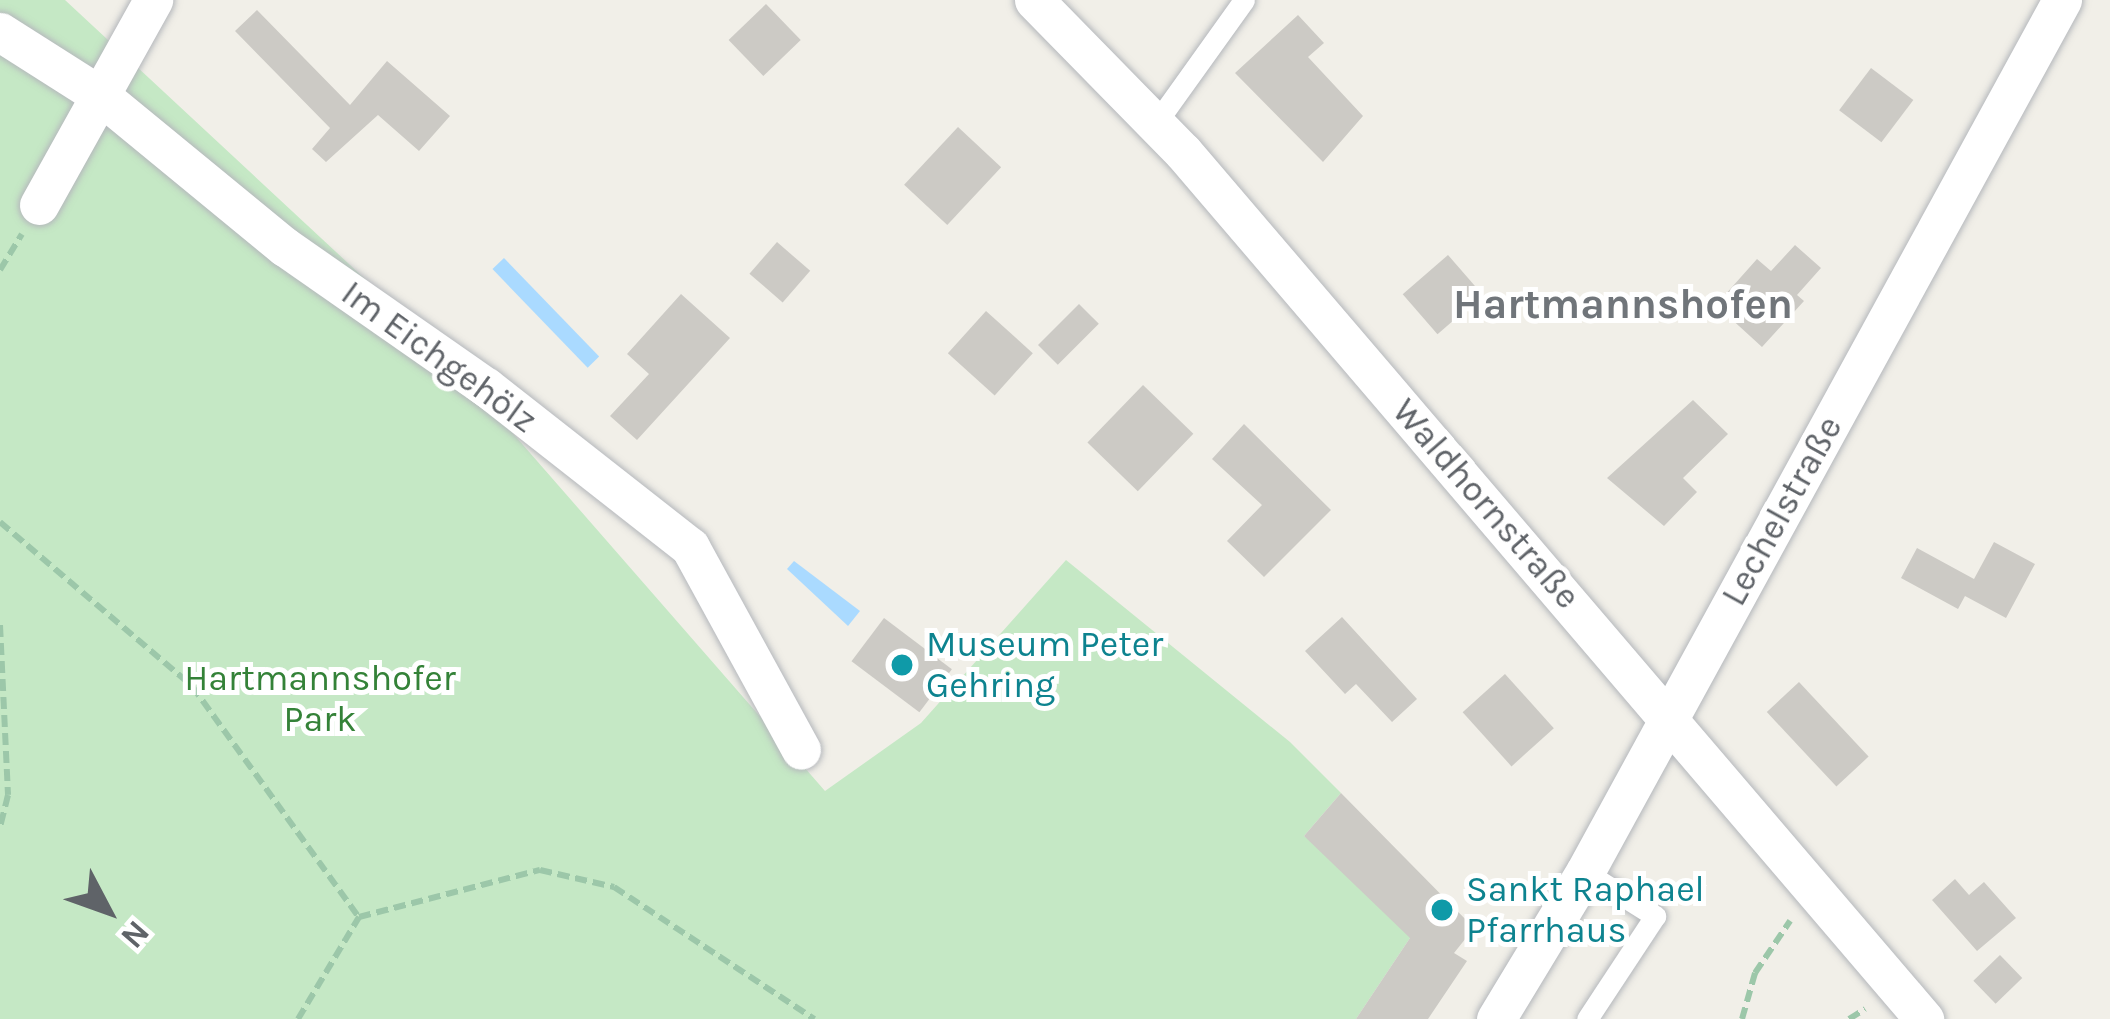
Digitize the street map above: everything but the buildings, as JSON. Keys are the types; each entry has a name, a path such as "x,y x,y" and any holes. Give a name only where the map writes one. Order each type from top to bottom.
{"street":[{"path":"39,205 153,0"},
{"name":"Waldhornstraße","path":"1034,0 1156,124 1669,713 1924,1019"},
{"name":"Lechelstraße","path":"1496,1019 1586,872 2062,0"},
{"name":"Im Eichgehölz","path":"0,32 101,96 285,247 486,387 690,547 801,750"}],"lane":[{"path":"1156,124 1244,0"},
{"path":"1586,872 1655,916 1587,1019"}],"path":[{"path":"0,522 192,686 359,917"},
{"path":"0,625 8,795 0,827"},
{"path":"298,1019 359,917 540,870 614,887 814,1019"},
{"path":"1742,1019 1755,974 1814,886"}],"green space":[{"name":"Hartmannshofer Park","path":"0,0 65,0 435,344 825,791 921,723 1066,560 1290,742 1341,793 1304,836 1422,920 1356,1019 0,1019"}],"water":[{"path":"504,258 599,357 588,368 492,269"},
{"path":"794,561 860,611 848,626 787,569"}],"place":[{"name":"Museum Peter Gehring","path":"902,665"},
{"name":"Sankt Raphael Pfarrhaus","path":"1442,910"}],"district":[{"name":"Hartmannshofen","path":"1623,304"}]}
